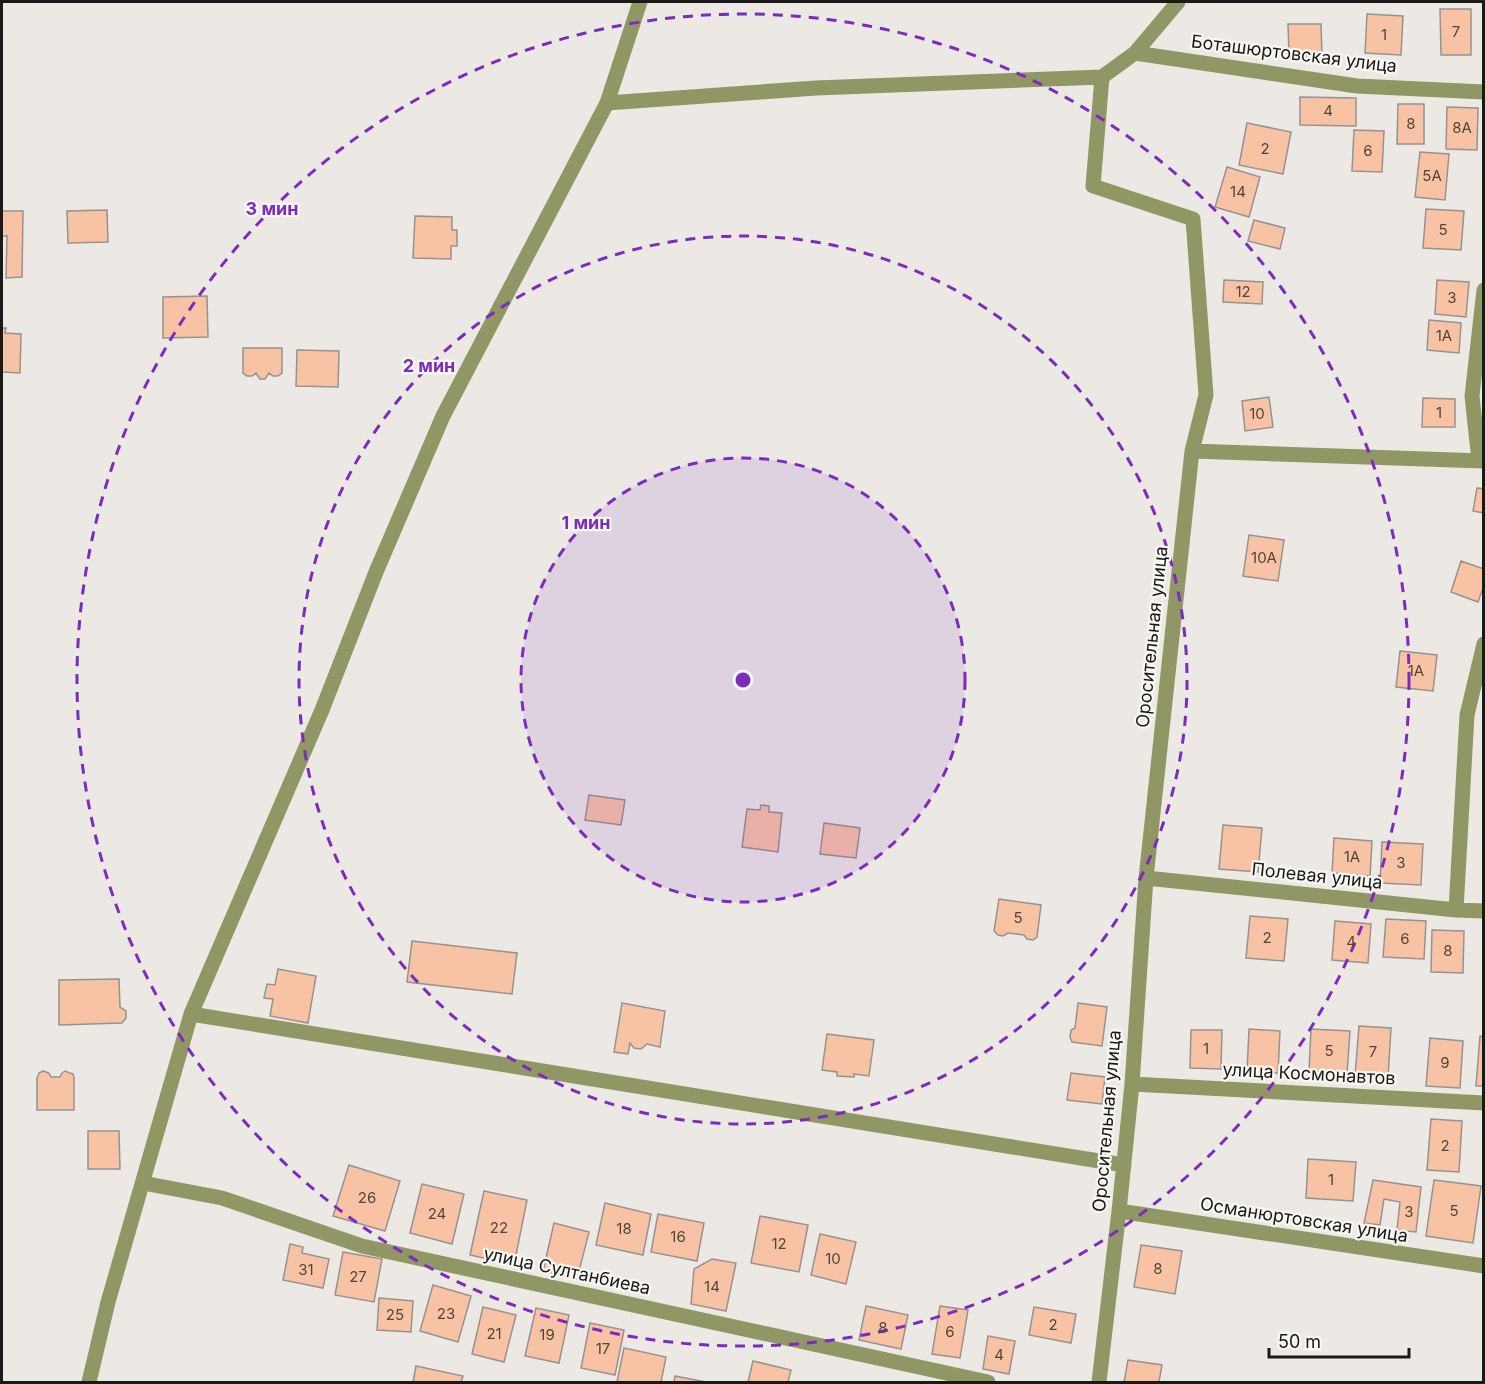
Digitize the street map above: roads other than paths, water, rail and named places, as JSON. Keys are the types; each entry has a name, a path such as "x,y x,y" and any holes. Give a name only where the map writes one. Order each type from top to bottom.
{"street":[{"path":"89,1383 108,1302 191,1014 322,710 376,572 442,416 607,103 640,2"},
{"path":"607,103 816,88 1102,77 1135,53 1178,2"},
{"name":"Боташюртовская улица","path":"1135,53 1357,86 1484,92"},
{"name":"Оросительная улица","path":"1099,1383 1132,1084 1146,878 1192,451 1206,395 1193,219 1092,186 1102,77"},
{"path":"1192,451 1481,461 1472,396 1484,290"},
{"path":"1456,910 1467,715 1484,644"},
{"name":"Полевая улица","path":"1146,878 1456,910 1484,910"},
{"path":"191,1014 1124,1165"},
{"name":"улица Космонавтов","path":"1132,1084 1484,1103"},
{"name":"улица Султанбиева","path":"142,1183 222,1198 362,1246 988,1383"},
{"name":"Османюртовская улица","path":"1119,1211 1484,1266"}]}
